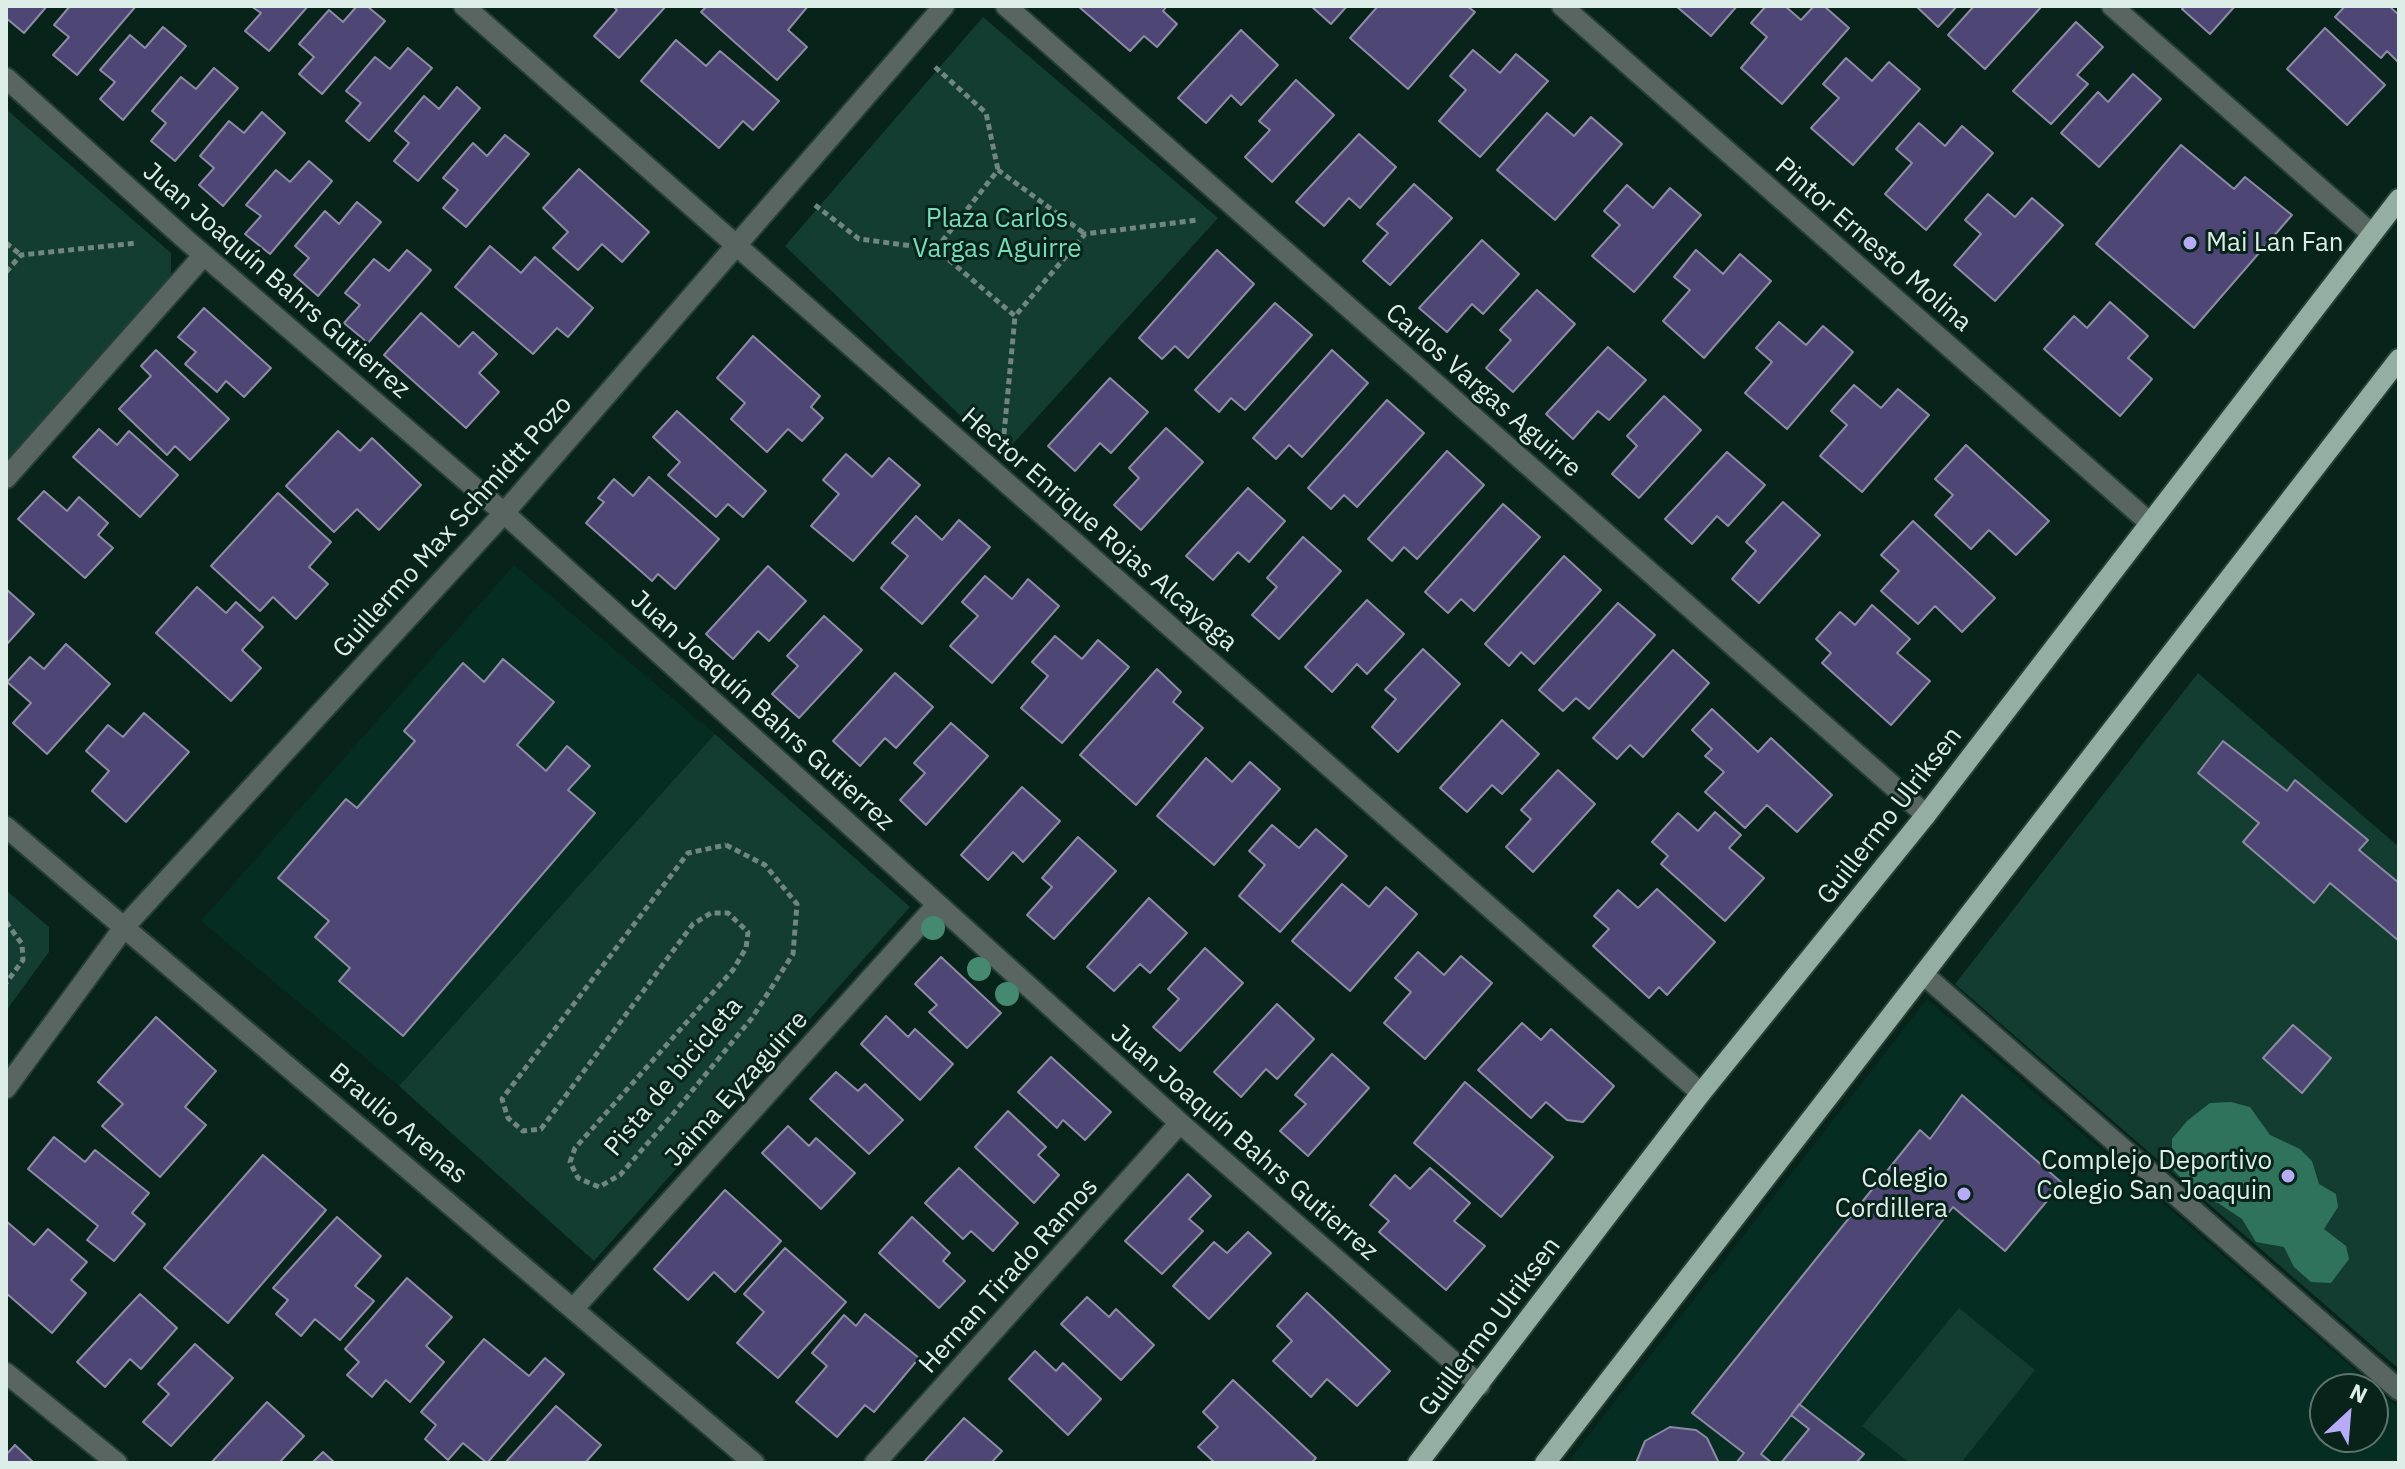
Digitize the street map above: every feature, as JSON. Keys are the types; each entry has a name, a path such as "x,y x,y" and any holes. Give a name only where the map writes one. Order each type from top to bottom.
{"main road":[{"name":"Guillermo Ulriksen","path":"1418,1463 1701,1093 1926,815 2399,199"},
{"path":"1545,1463 2399,359"}],"street":[{"name":"Hector Enrique Rojas Alcayaga","path":"464,6 1701,1093"},
{"name":"Guillermo Max Schmidtt Pozo","path":"6,1088 125,926 504,513 944,6"},
{"name":"Carlos Vargas Aguirre","path":"1006,6 1926,815"},
{"name":"Pintor Ernesto Molina","path":"1562,6 2150,523"},
{"path":"2112,6 2372,234"},
{"name":"Juan Joaquín Bahrs Gutierrez","path":"6,78 184,238 504,513 1180,1123 1480,1385"},
{"path":"6,478 204,255"},
{"name":"Braulio Arenas","path":"6,827 754,1463"},
{"name":"Jaima Eyzaguirre","path":"574,1308 937,905"},
{"path":"1923,974 2399,1390"},
{"name":"Hernan Tirado Ramos","path":"875,1463 1180,1123"},
{"path":"6,1373 117,1463"}],"path":[{"path":"933,65 986,113 998,170 1085,234"},
{"path":"936,249 998,170"},
{"path":"813,204 859,239 936,249 1015,316"},
{"path":"1003,440 1015,316 1085,234 1203,220"},
{"path":"6,272 21,255 184,238"},
{"path":"6,243 21,255"},
{"name":"Pista de bicicleta","path":"726,845 765,865 797,904 793,954 752,1018 620,1175 599,1187 578,1178 570,1162 575,1148 733,970 746,948 748,932 728,913 711,913 693,924 541,1129 523,1131 508,1118 502,1099 517,1075 688,853 726,845"},
{"path":"6,922 22,944 23,960 6,983"}],"shaded area":[{"path":"514,565 715,734 399,1086 201,921"},
{"name":"Colegio Cordillera","path":"1927,999 2359,1373 2309,1373 2309,1453 2389,1453 2389,1399 2399,1408 2399,1463 1567,1463"},
{"path":"2231,1102 2250,1107 2270,1135 2300,1149 2312,1161 2319,1184 2336,1194 2338,1207 2324,1229 2346,1246 2349,1259 2331,1283 2311,1282 2294,1267 2284,1247 2256,1242 2242,1219 2218,1203 2198,1197 2172,1168 2172,1139 2187,1121 2210,1103"}],"green space":[{"name":"Plaza Carlos Vargas Aguirre","path":"983,17 1218,218 1002,456 785,246"},
{"path":"6,109 171,253 171,280 6,464"},
{"name":"Complejo Deportivo Colegio San Joaquin","path":"2198,673 2399,847 2399,1369 1955,984"},
{"path":"715,734 910,907 594,1261 399,1086"},
{"path":"6,890 49,927 49,952 6,1011"},
{"path":"1959,1308 2035,1370 1961,1463 1910,1463 1862,1426"}],"building":[{"path":"6,6 47,6 24,33 6,18"},
{"path":"70,6 136,6 77,75 53,55 69,37 54,25"},
{"path":"251,6 308,6 269,51 245,31 261,13"},
{"path":"357,6 367,6 385,21 322,94 299,74 314,57 299,44 329,10 343,22"},
{"path":"613,6 666,6 619,58 594,36 617,10"},
{"path":"707,6 808,6 788,30 807,47 777,80 701,12"},
{"path":"1078,6 1167,6 1163,11 1177,24 1157,47 1144,36 1130,51"},
{"path":"1311,6 1347,6 1331,24"},
{"path":"1378,6 1467,6 1475,12 1408,89 1350,38"},
{"path":"1676,6 1737,6 1711,36"},
{"path":"1766,6 1785,6 1801,20 1814,6 1824,6 1849,28 1782,104 1741,68 1767,37 1751,23"},
{"path":"1916,6 1957,6 1938,27"},
{"path":"1974,6 2042,6 1985,69 1948,35"},
{"path":"2185,6 2235,6 2210,34 2182,9"},
{"path":"2345,6 2389,6 2399,15 2399,63 2387,51 2381,58 2335,17"},
{"path":"2076,22 2103,47 2077,75 2088,84 2051,124 2013,91"},
{"path":"163,27 186,46 123,120 100,99 115,82 100,70 130,35 145,48"},
{"path":"2325,28 2385,85 2347,125 2287,69"},
{"path":"1241,30 1278,65 1241,105 1231,95 1206,123 1178,98"},
{"path":"676,40 706,66 720,51 779,101 753,130 743,121 719,148 641,81"},
{"path":"408,48 432,68 369,141 346,121 361,103 346,91 375,57 390,69"},
{"path":"1473,50 1500,73 1516,54 1548,81 1480,157 1439,121 1466,90 1450,76"},
{"path":"1846,58 1872,81 1889,62 1920,89 1853,165 1811,128 1839,98 1823,84"},
{"path":"214,68 238,88 175,161 151,141 166,123 152,111 181,77 196,89"},
{"path":"2133,74 2161,99 2099,167 2061,133 2098,92 2108,102"},
{"path":"1296,80 1334,115 1272,182 1245,157 1270,130 1259,121"},
{"path":"457,87 480,108 418,181 394,161 409,143 395,131 424,96 439,109"},
{"path":"262,112 285,133 223,206 199,185 214,168 200,156 229,121 244,133"},
{"path":"1547,113 1574,136 1591,117 1622,144 1555,220 1497,170"},
{"path":"1919,123 1945,146 1962,126 1993,153 1926,230 1885,194 1912,163 1896,149"},
{"path":"1359,134 1396,167 1360,208 1349,198 1324,226 1296,202"},
{"path":"505,135 529,154 466,227 443,208 458,190 443,178 473,143 487,156"},
{"path":"2181,145 2234,189 2245,177 2292,215 2194,328 2096,244"},
{"path":"309,161 332,181 270,254 245,234 261,216 246,205 276,170 290,182"},
{"path":"579,169 649,232 622,262 602,244 578,270 553,248 568,232 543,208"},
{"path":"1414,184 1452,218 1390,285 1363,261 1388,233 1377,224"},
{"path":"1627,185 1653,208 1670,188 1701,215 1634,292 1592,256 1620,225 1604,211"},
{"path":"1988,194 2015,217 2032,198 2063,225 1995,301 1954,265 1981,234 1965,220"},
{"path":"357,202 381,222 318,296 294,275 309,258 295,246 325,211 339,224"},
{"path":"1482,240 1519,274 1483,314 1472,304 1447,332 1419,308"},
{"path":"490,246 521,273 535,257 593,308 568,337 557,328 533,354 455,287"},
{"path":"407,250 431,270 368,343 344,323 360,305 345,293 374,259 389,271"},
{"path":"1217,250 1254,284 1188,358 1175,346 1162,359 1139,338"},
{"path":"1696,250 1723,274 1740,254 1771,281 1704,358 1663,321 1690,290 1674,277"},
{"path":"1537,290 1575,324 1513,392 1486,368 1511,340 1500,330"},
{"path":"2110,302 2148,336 2128,358 2152,379 2120,416 2044,349 2074,316 2087,328"},
{"path":"1275,303 1312,335 1245,410 1231,398 1219,412 1195,390"},
{"path":"204,308 271,368 244,397 226,381 217,392 185,364 196,352 178,337"},
{"path":"421,313 459,347 473,332 497,354 479,373 499,392 466,428 384,355"},
{"path":"1779,322 1806,345 1823,326 1853,352 1787,429 1745,393 1772,362 1756,348"},
{"path":"753,336 820,396 811,407 823,418 802,441 788,429 767,452 731,419 745,403 717,378"},
{"path":"1608,347 1646,380 1609,420 1598,411 1573,439 1546,414"},
{"path":"156,350 229,419 190,460 175,446 167,455 119,409 151,376 141,366"},
{"path":"1332,350 1368,383 1302,457 1289,445 1276,459 1253,438"},
{"path":"1110,378 1148,412 1111,453 1100,443 1075,471 1048,446"},
{"path":"1854,385 1881,408 1898,389 1929,415 1862,492 1820,456 1847,425 1831,411"},
{"path":"1664,396 1701,430 1639,498 1612,474 1637,446 1627,436"},
{"path":"1387,400 1424,433 1357,507 1344,495 1331,509 1308,488"},
{"path":"677,411 766,491 743,517 728,504 716,517 668,475 680,462 653,437"},
{"path":"1166,428 1203,462 1141,530 1114,505 1139,478 1129,468"},
{"path":"99,429 117,445 129,431 178,475 140,517 73,457"},
{"path":"338,431 360,451 372,438 421,485 379,530 357,509 334,532 286,486"},
{"path":"1966,445 2049,521 2016,555 1989,530 1971,549 1935,515 1953,495 1935,479"},
{"path":"1447,451 1484,485 1417,559 1404,547 1392,561 1368,539"},
{"path":"1727,452 1765,485 1728,526 1717,516 1692,544 1665,519"},
{"path":"846,454 872,477 889,458 920,485 853,561 811,526 839,494 823,480"},
{"path":"649,477 719,539 675,589 658,574 652,581 586,523 604,502 598,498 614,479 633,496"},
{"path":"1248,488 1285,521 1249,562 1238,552 1213,580 1186,556"},
{"path":"44,491 67,511 79,497 108,523 98,535 113,548 85,578 18,519"},
{"path":"278,493 331,542 309,567 328,584 296,619 273,597 260,611 211,566"},
{"path":"1783,502 1820,535 1759,603 1732,579 1756,551 1746,542"},
{"path":"1503,504 1540,537 1474,611 1461,599 1448,613 1425,592"},
{"path":"916,516 942,540 959,520 990,547 922,624 881,588 908,556 892,543"},
{"path":"1913,521 1995,598 1962,632 1935,606 1918,624 1881,591 1899,571 1881,555"},
{"path":"1303,537 1341,571 1279,639 1252,615 1277,587 1267,578"},
{"path":"1564,556 1601,590 1534,664 1521,652 1509,666 1485,644"},
{"path":"768,566 806,601 769,641 758,631 733,659 706,634"},
{"path":"985,576 1012,599 1028,579 1059,606 992,683 950,646 978,616 962,602"},
{"path":"197,587 226,613 236,602 263,627 242,650 261,668 231,701 156,633"},
{"path":"6,589 34,614 6,645"},
{"path":"1367,600 1404,634 1367,674 1357,664 1332,692 1305,667"},
{"path":"1618,603 1655,635 1589,709 1576,698 1563,711 1539,690"},
{"path":"1872,605 1910,639 1897,653 1930,681 1891,725 1822,663 1831,653 1816,639 1840,612 1855,625"},
{"path":"824,616 862,650 799,718 772,694 798,666 787,656"},
{"path":"1055,636 1082,659 1098,640 1129,667 1062,743 1021,708 1048,676 1032,662"},
{"path":"66,644 110,684 47,754 13,723 31,703 7,682 30,657 44,669"},
{"path":"1423,649 1460,684 1398,752 1372,727 1396,699 1385,690"},
{"path":"1673,650 1709,683 1643,757 1630,745 1617,759 1593,738"},
{"path":"503,659 554,702 517,745 546,771 567,746 590,766 568,790 595,813 403,1036 339,981 350,968 315,937 329,921 278,878 346,799 357,808 415,741 404,731 463,663 484,682"},
{"path":"1157,669 1181,692 1173,702 1203,728 1136,805 1080,755"},
{"path":"895,673 933,707 896,748 885,738 860,766 833,741"},
{"path":"1712,709 1758,752 1771,738 1832,795 1797,832 1767,805 1745,828 1705,792 1724,772 1705,756 1712,749 1692,730"},
{"path":"144,713 189,752 126,822 92,791 109,771 86,751 108,725 123,737"},
{"path":"1502,720 1539,754 1502,794 1492,785 1467,812 1440,788"},
{"path":"951,723 988,756 926,825 900,800 925,773 914,763"},
{"path":"2223,741 2287,791 2295,780 2368,840 2359,850 2399,883 2399,941 2330,883 2314,903 2243,842 2259,823 2198,773"},
{"path":"1206,758 1232,782 1250,762 1280,789 1214,865 1157,816"},
{"path":"1558,770 1595,804 1533,872 1506,847 1531,819 1521,810"},
{"path":"1022,787 1060,821 1023,862 1013,852 988,880 961,855"},
{"path":"1715,812 1741,835 1729,848 1764,878 1725,921 1661,864 1668,856 1652,842 1678,813 1698,831"},
{"path":"1272,825 1299,848 1316,829 1347,856 1280,932 1239,896 1265,865 1249,851"},
{"path":"1078,837 1116,871 1054,939 1027,915 1052,887 1042,878"},
{"path":"1342,884 1369,907 1386,887 1417,914 1350,991 1292,941"},
{"path":"1657,889 1715,942 1667,995 1659,987 1649,998 1593,946 1609,929 1594,916 1618,890 1638,908"},
{"path":"1149,898 1187,933 1150,973 1140,964 1114,991 1087,967"},
{"path":"1205,948 1243,983 1180,1051 1153,1027 1179,999 1168,989"},
{"path":"1418,952 1444,975 1461,956 1492,983 1425,1059 1384,1023 1411,992 1395,978"},
{"path":"941,957 1001,1013 967,1048 929,1012 937,1005 915,984"},
{"path":"1277,1004 1314,1039 1277,1079 1266,1069 1241,1097 1214,1072"},
{"path":"886,1016 908,1037 915,1029 953,1064 920,1100 861,1044"},
{"path":"156,1017 216,1071 185,1107 206,1125 160,1177 102,1126 123,1104 98,1082"},
{"path":"1522,1023 1541,1040 1551,1029 1614,1086 1583,1122 1567,1120 1546,1102 1531,1118 1478,1070"},
{"path":"2293,1025 2331,1058 2302,1093 2263,1058"},
{"path":"1332,1054 1369,1088 1308,1156 1280,1131 1306,1104 1295,1095"},
{"path":"1051,1057 1111,1112 1085,1140 1063,1120 1057,1128 1018,1092"},
{"path":"836,1072 858,1091 865,1084 903,1120 869,1154 810,1099"},
{"path":"1465,1082 1553,1157 1501,1217 1414,1143"},
{"path":"1962,1095 2062,1183 2005,1251 1953,1207 1761,1454 1772,1463 1736,1463 1744,1453 1692,1413 1920,1130 1930,1139"},
{"path":"1008,1111 1046,1147 1038,1155 1059,1175 1034,1203 975,1147"},
{"path":"788,1126 809,1146 816,1138 855,1173 821,1209 762,1153"},
{"path":"54,1137 85,1162 95,1150 149,1193 132,1213 145,1224 114,1261 87,1240 98,1226 28,1169"},
{"path":"263,1155 326,1210 228,1323 164,1268"},
{"path":"959,1168 1018,1223 993,1251 971,1231 963,1239 925,1203"},
{"path":"1430,1168 1470,1203 1454,1221 1485,1246 1446,1290 1379,1232 1389,1221 1370,1205 1395,1175 1410,1189"},
{"path":"1188,1174 1211,1196 1189,1219 1203,1231 1162,1274 1125,1241"},
{"path":"725,1190 781,1241 735,1292 714,1272 688,1300 654,1269"},
{"path":"337,1217 381,1256 355,1286 374,1301 340,1340 315,1319 301,1336 276,1314 288,1300 273,1288"},
{"path":"912,1217 950,1253 943,1261 965,1281 939,1308 879,1253"},
{"path":"6,1221 34,1245 48,1229 87,1262 71,1280 86,1293 52,1333 6,1293"},
{"path":"1248,1232 1271,1253 1209,1319 1173,1286 1214,1242 1227,1253"},
{"path":"785,1248 846,1302 778,1378 737,1343 764,1312 744,1294"},
{"path":"407,1278 452,1317 426,1346 444,1362 410,1402 386,1380 372,1397 347,1375 359,1362 345,1349"},
{"path":"1307,1293 1390,1371 1357,1406 1327,1379 1311,1397 1273,1361 1292,1341 1277,1326"},
{"path":"140,1294 177,1328 141,1369 130,1359 105,1387 77,1362"},
{"path":"1087,1297 1109,1317 1116,1309 1154,1345 1121,1380 1061,1324"},
{"path":"865,1314 919,1358 874,1412 865,1405 837,1437 796,1402 827,1366 812,1353 844,1315 856,1326"},
{"path":"484,1339 529,1376 545,1358 564,1374 487,1463 463,1443 448,1460 425,1439 436,1425 421,1412"},
{"path":"195,1344 233,1378 171,1446 143,1422 169,1394 158,1384"},
{"path":"1035,1351 1056,1371 1063,1363 1101,1399 1068,1435 1009,1379"},
{"path":"1233,1380 1316,1458 1311,1463 1215,1463 1198,1447 1218,1427 1203,1412"},
{"path":"267,1402 304,1436 279,1463 211,1463"},
{"path":"1799,1404 1864,1454 1856,1463 1781,1463 1809,1429 1791,1415"},
{"path":"556,1406 601,1445 585,1463 505,1463"},
{"path":"964,1418 1002,1451 991,1463 923,1463"},
{"path":"1670,1427 1696,1430 1707,1438 1719,1463 1636,1463 1645,1441"},
{"path":"15,1445 34,1463 6,1463 6,1455"},
{"path":"323,1452 335,1463 312,1463"}],"place":[{"name":"Mai Lan Fan","path":"2190,243"},
{"name":"Complejo Deportivo Colegio San Joaquin","path":"2288,1176"},
{"name":"Colegio Cordillera","path":"1964,1194"}]}
